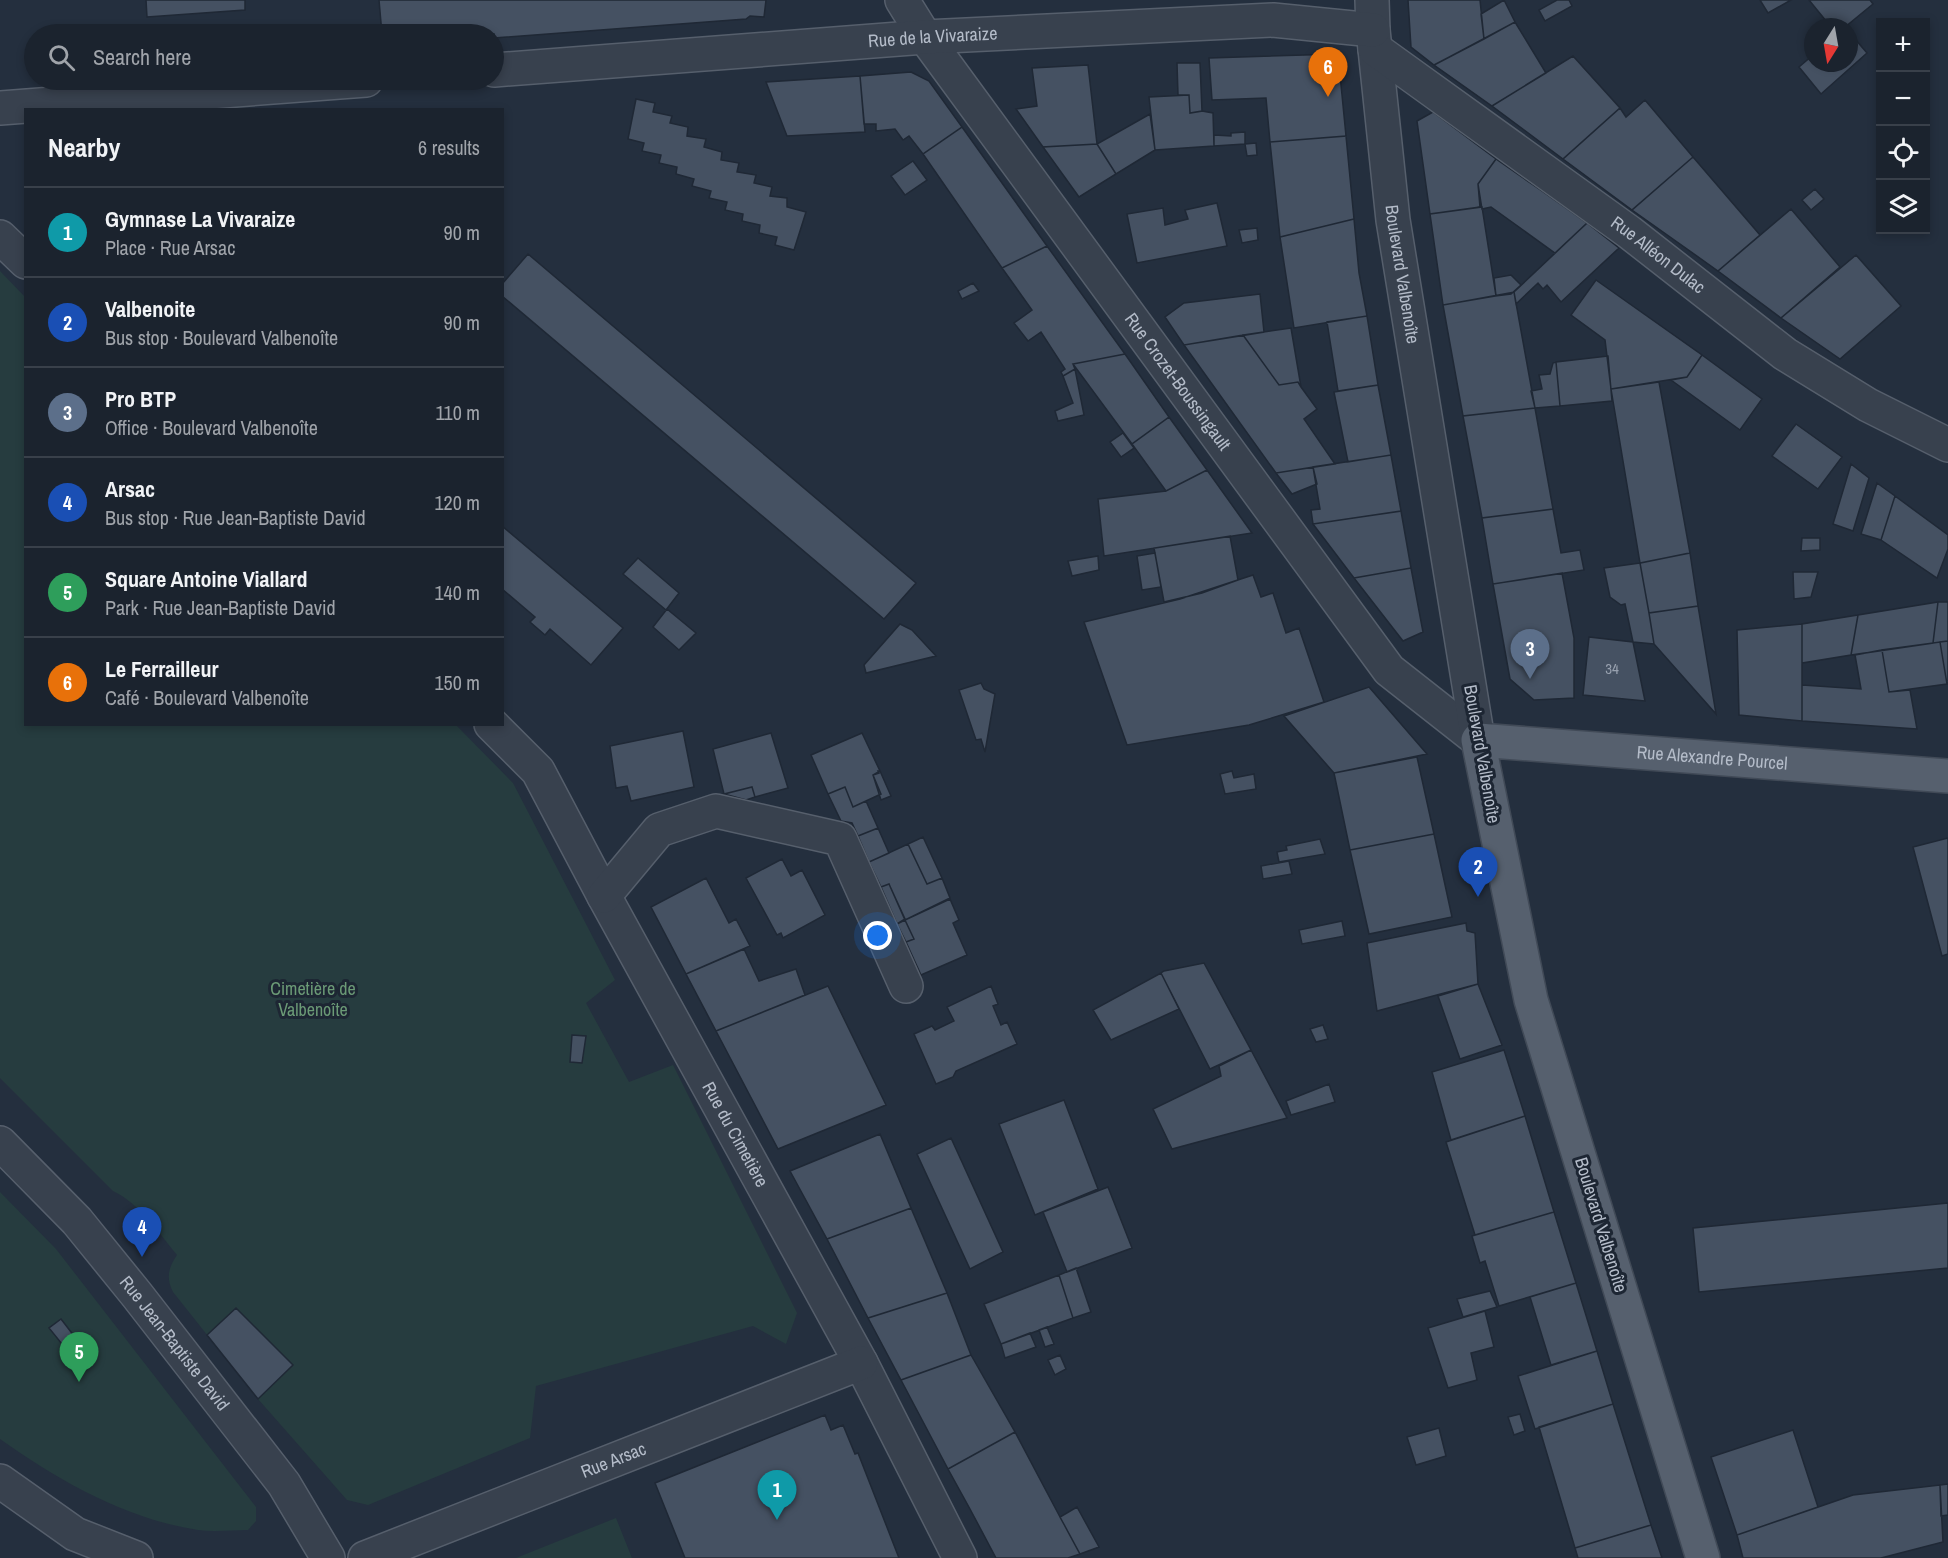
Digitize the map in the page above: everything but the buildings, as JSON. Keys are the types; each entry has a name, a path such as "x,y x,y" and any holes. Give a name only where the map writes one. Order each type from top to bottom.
{"main road":[{"name":"Rue Alexandre Pourcel","path":"1478,740 1948,776"},
{"name":"Boulevard Valbenoîte","path":"1478,740 1531,1000 1703,1558"}],"street":[{"name":"Rue Crozet-Boussingault","path":"903,0 925,37 1389,670 1478,740"},
{"name":"Rue de la Vivaraize","path":"504,69 1267,10 1373,26"},
{"name":"Rue Alléon Dulac","path":"1373,26 1785,354 1868,405 1948,444"},
{"name":"Boulevard Valbenoîte","path":"1373,26 1393,220 1478,740"},
{"path":"0,108 235,90"},
{"path":"0,237 24,260"},
{"name":"Rue du Cimetière","path":"493,726 538,771 604,896 861,1363 960,1558"},
{"path":"604,896 659,830 716,811 840,839 906,986"},
{"name":"Rue Jean-Baptiste David","path":"0,1143 77,1221 137,1295 284,1484 328,1558"},
{"name":"Rue Arsac","path":"365,1558 861,1363"},
{"path":"0,1481 75,1534 136,1558"}],"green space":[{"name":"Cimetière de Valbenoîte","path":"0,271 24,296 24,726 457,726 513,783 615,980 586,1003 629,1082 673,1065 797,1313 786,1344 753,1326 536,1386 530,1438 368,1505 347,1500 258,1399 173,1292 169,1282 169,1273 177,1255 156,1228 131,1203 113,1191 0,1078"},
{"path":"0,1192 56,1249 256,1507 256,1521 248,1530 198,1530 145,1517 94,1496 22,1455 0,1439"},
{"path":"616,1518 632,1558 516,1558"}],"place":[{"name":"Le Ferrailleur","path":"1328,97"},
{"name":"Pro BTP","path":"1530,679"},
{"name":"Valbenoite","path":"1478,897"},
{"name":"Arsac","path":"142,1257"},
{"name":"Square Antoine Viallard","path":"79,1382"},
{"name":"Gymnase La Vivaraize","path":"777,1520"}]}
